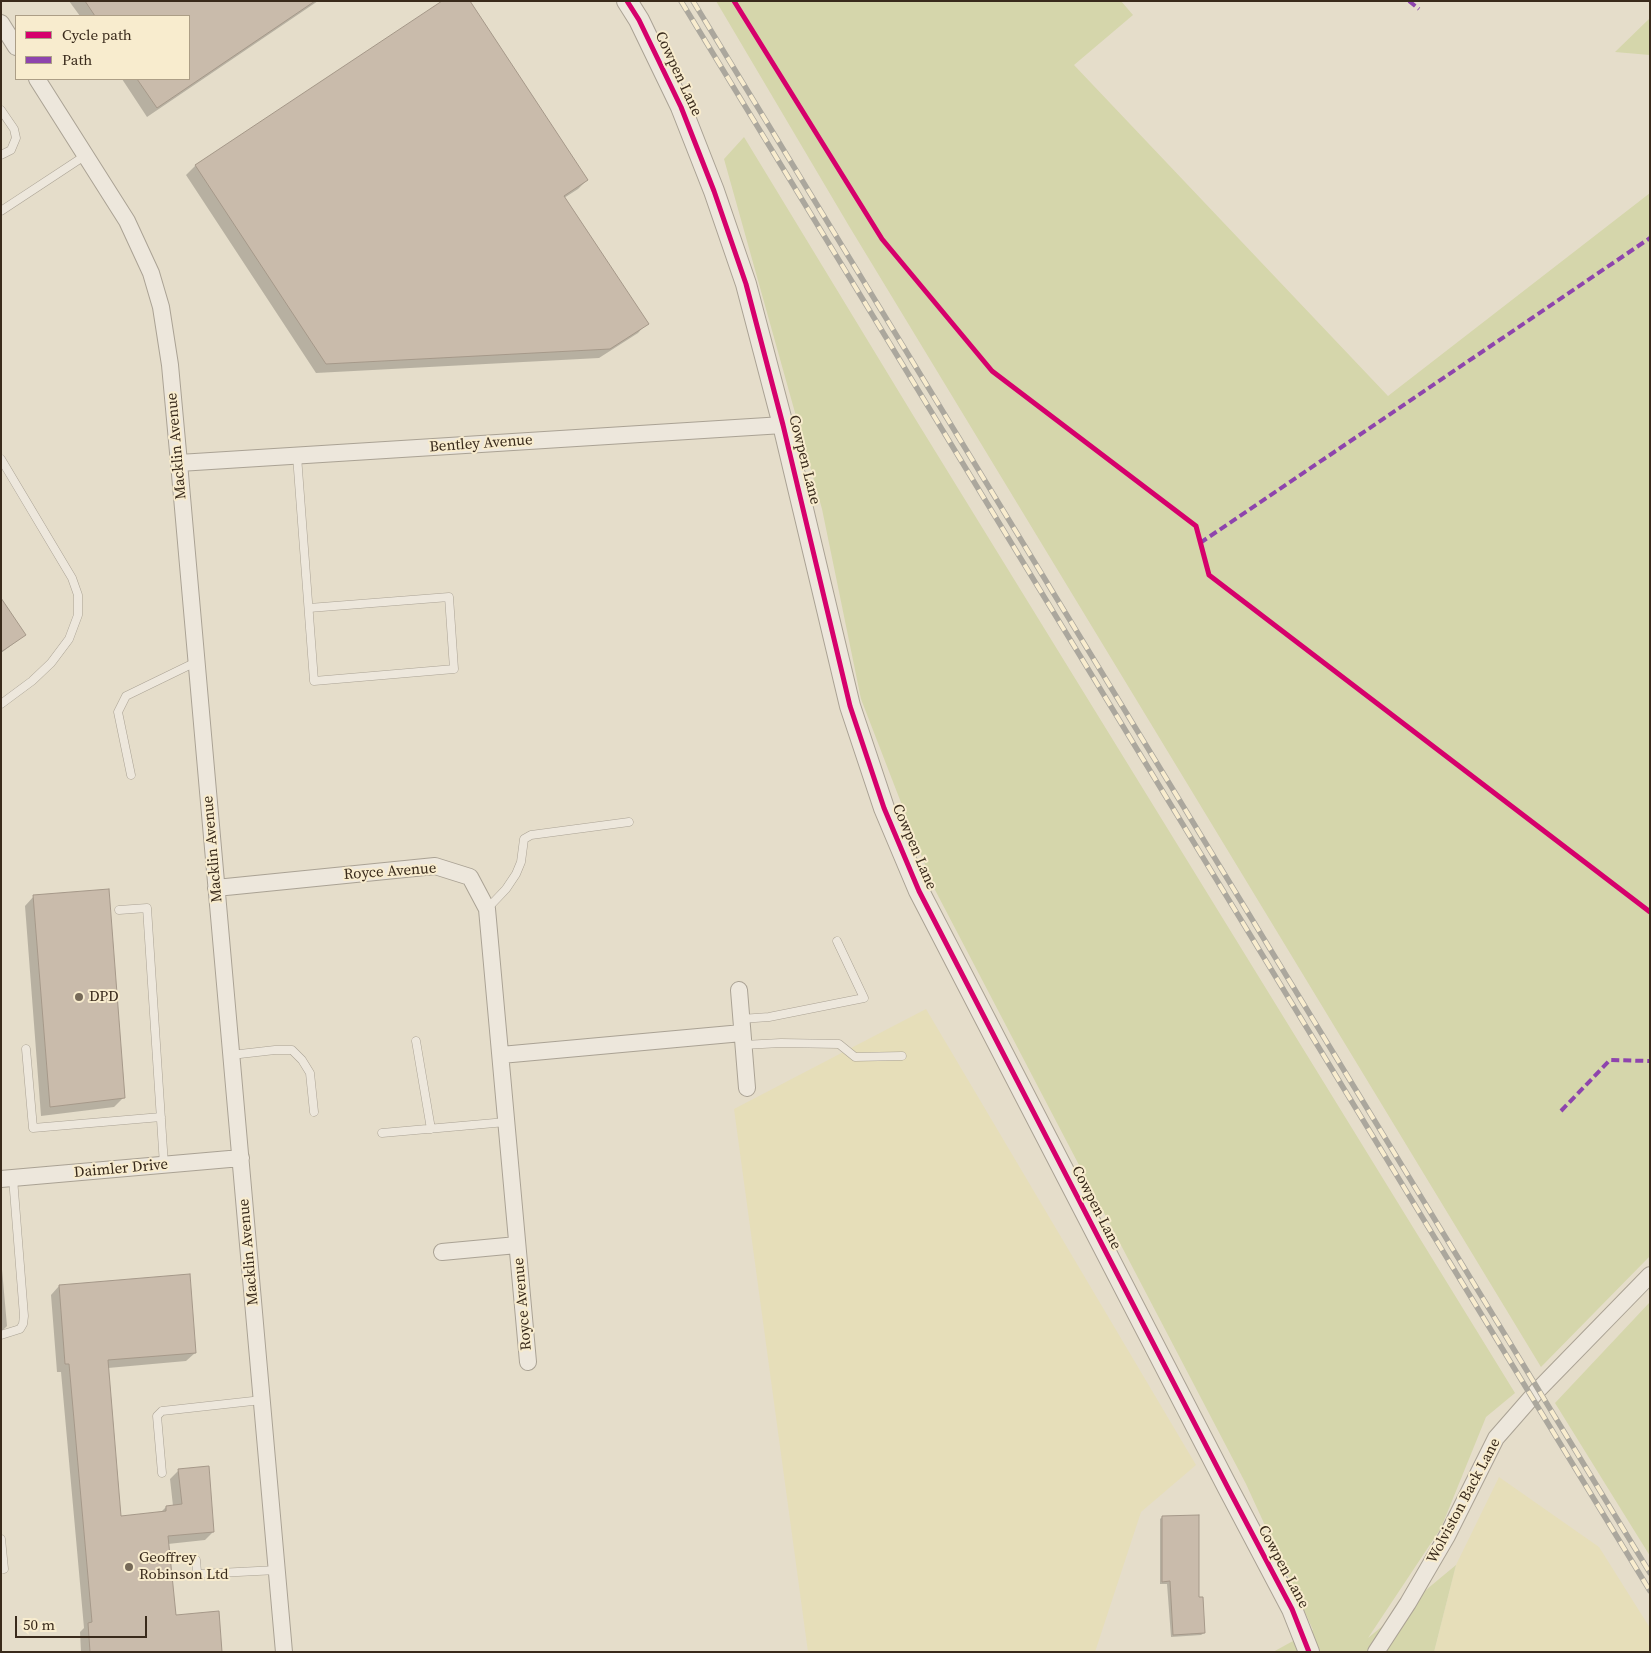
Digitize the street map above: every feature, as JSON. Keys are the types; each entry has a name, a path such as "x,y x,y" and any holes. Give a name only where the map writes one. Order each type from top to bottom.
{"street":[{"name":"Cowpen Lane","path":"627,1 639,20 681,107 714,191 746,284 783,425 850,706 884,808 919,891 1292,1609 1309,1652"},
{"path":"1,23 15,45"},
{"name":"Macklin Avenue","path":"38,80 127,221 151,273 162,307 170,365 179,463 284,1652"},
{"name":"Bentley Avenue","path":"179,463 783,425"},
{"name":"Royce Avenue","path":"216,888 435,866 470,877 487,910 528,1362"},
{"path":"739,990 747,1088"},
{"path":"500,1055 742,1033"},
{"name":"Daimler Drive","path":"7,1178 241,1158"},
{"name":"Royce Avenue","path":"442,1252 517,1245"},
{"name":"Wolviston Back Lane","path":"1376,1652 1408,1603 1446,1536 1496,1438 1538,1390 1650,1275"}],"lane":[{"path":"1,110 14,129 16,138 11,150 1,156"},
{"path":"1,211 86,155"},
{"path":"297,456 314,681 454,669 449,597 309,608"},
{"path":"1,459 72,578 78,594 78,615 69,639 51,663 32,681 1,704"},
{"path":"131,775 118,712 126,696 196,662"},
{"path":"487,910 506,889 516,874 521,862 524,839 531,835 629,822"},
{"path":"119,910 147,908 164,1165"},
{"path":"742,1033 779,1016 864,998 837,941"},
{"path":"742,1033 780,1043 839,1044 855,1058 902,1056"},
{"path":"416,1041 430,1129"},
{"path":"26,1049 33,1128 161,1117"},
{"path":"231,1055 292,1050 302,1060 310,1073 314,1112"},
{"path":"382,1134 506,1122"},
{"path":"1,1335 20,1329 24,1316 7,1178"},
{"path":"162,1473 157,1416 162,1411 262,1400"},
{"path":"1,1539 4,1569"},
{"path":"196,1560 197,1572 199,1574 277,1570"}],"shaded area":[{"path":"926,1009 1196,1465 1141,1512 1095,1652 808,1652 734,1109"},
{"path":"1499,1477 1599,1547 1650,1628 1650,1652 1434,1652 1456,1565"}],"green space":[{"path":"716,1 1121,1 1133,15 1074,65 1388,396 1650,193 1650,1256 1541,1367 849,226"},
{"path":"1650,18 1650,55 1615,52"},
{"path":"744,137 1515,1393 1486,1417 1441,1528 1368,1638 1456,1565 1434,1652 1273,1652 1313,1630 1246,1484 934,888 861,699 822,509 724,159"},
{"path":"1650,1302 1650,1556 1555,1403"}],"building":[{"path":"85,1 315,1 157,108 138,80 190,80 190,15 94,15"},
{"path":"442,1 470,1 588,180 564,196 649,324 610,349 326,364 195,165"},
{"path":"1,598 26,635 1,652"},
{"name":"DPD","path":"109,889 125,1098 50,1107 33,895"},
{"path":"190,1274 196,1353 108,1360 121,1516 166,1511 166,1506 182,1504 178,1469 209,1466 214,1532 168,1536 176,1615 219,1611 222,1652 90,1652 88,1623 92,1622 69,1364 65,1364 59,1285"},
{"path":"1199,1515 1199,1597 1203,1597 1205,1633 1173,1635 1170,1581 1162,1582 1162,1516"}],"railway":[{"path":"681,1 1650,1591"},
{"path":"693,1 1650,1573"}],"marked path":[{"path":"1409,1 1419,9"},
{"path":"1200,543 1650,238"},
{"path":"1561,1111 1610,1060 1650,1061"}],"cycle path":[{"path":"627,1 639,20 681,107 714,191 746,284 783,425 850,706 884,808 919,891 1292,1609 1309,1652"},
{"path":"734,1 882,239 992,371 1196,526 1209,575 1650,912"}],"place":[{"name":"DPD","path":"79,997"},
{"name":"Geoffrey Robinson Ltd","path":"129,1567"}]}
